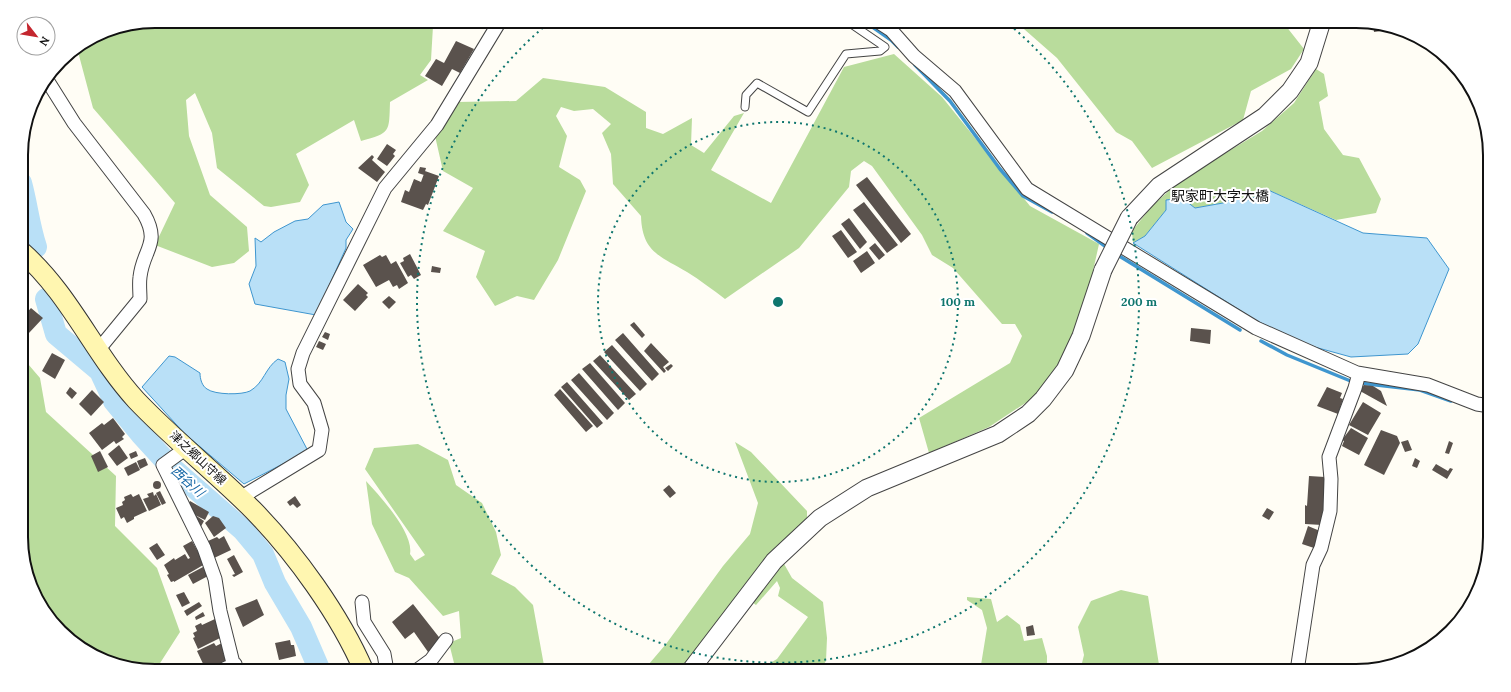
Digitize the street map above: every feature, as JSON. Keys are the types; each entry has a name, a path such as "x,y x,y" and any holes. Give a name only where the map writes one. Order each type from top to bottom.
{"main road":[{"name":"津之郷山守線","path":"28,258 60,293 99,350 136,400 185,448 240,498 280,540 307,574 353,644 361,664"}],"street":[{"path":"240,498 319,450 322,430 314,403 300,384 298,369 303,353 385,188 437,125 496,28"},
{"path":"888,28 914,56 955,91 1027,189 1256,328 1357,380 1428,385 1483,405"},
{"path":"695,664 774,561 820,518 867,488 998,434 1028,414 1065,370 1081,336 1103,270 1129,218 1159,186 1265,116 1285,96 1308,63 1320,28"},
{"path":"50,84 74,123 144,214 151,226 152,241 140,276 140,299 99,350"},
{"path":"1298,664 1313,565 1321,548 1330,512 1331,479 1329,457 1357,380"},
{"path":"185,448 163,465 204,548 215,578 220,611 234,664"},
{"path":"362,602 364,622 384,654 386,664"},
{"path":"426,664 431,660 446,640"}],"lane":[{"path":"744,107 746,95 757,83 808,112 846,54 880,51 884,47 857,28"}],"green space":[{"path":"155,28 433,28 431,60 420,75 428,80 390,102 388,125 383,133 361,141 354,120 296,154 309,185 300,202 271,207 264,206 217,168 212,133 195,93 186,100 189,136 210,195 247,227 249,251 234,263 212,267 155,245 175,203 93,108 79,54 92,45 114,35 130,30"},
{"path":"1023,28 1288,28 1304,49 1291,69 1251,91 1243,120 1152,168 1132,141 1116,132 1057,58"},
{"path":"894,54 942,97 1030,206 1099,244 1091,280 1075,333 1058,364 1036,396 989,427 929,453 919,418 1010,363 1022,336 1015,324 1002,324 953,268 932,255 922,235 872,166 864,161 851,171 849,187 799,248 725,299 692,275 661,257 654,252 649,245 642,228 641,216 613,184 611,154 602,133 611,124 593,109 574,111 561,107 556,116 567,136 559,167 580,180 586,191 558,260 534,300 517,296 495,306 476,277 485,251 443,231 473,188 443,171 435,136 457,102 516,101 543,78 605,87 646,112 646,128 663,134 692,118 691,145 704,153 734,116 744,113 711,170 771,203 844,67"},
{"path":"1316,69 1324,74 1328,96 1319,102 1324,129 1343,155 1359,158 1381,199 1376,213 1336,220 1266,189 1250,201 1231,199 1223,203 1195,208 1182,198 1166,200 1166,210 1145,236 1133,243 1132,231 1152,206 1181,180 1262,131 1294,103"},
{"path":"28,364 40,378 46,412 116,476 115,526 157,568 180,632 159,664 130,662 107,654 78,638 65,627 45,600 32,570 29,553"},
{"path":"735,442 751,452 807,511 807,518 758,567 685,664 649,664 666,644 723,566 750,534 758,503"},
{"path":"418,444 448,460 456,485 482,503 496,532 501,555 491,574 515,587 533,605 544,664 454,664 449,643 461,638 459,611 443,616 409,578 395,572 372,524 366,481 395,515 402,526 410,545 410,554 415,561 425,555 365,469 374,448"},
{"path":"783,562 792,578 823,602 827,638 826,661 824,664 768,664 777,659 808,617 778,596 780,588 777,581 756,605 752,602"},
{"path":"1121,590 1148,596 1159,664 1082,664 1084,655 1078,627 1091,601"},
{"path":"967,597 991,599 997,622 1007,615 1020,625 1024,641 1042,638 1047,656 1047,664 981,664 987,628 982,610 967,600"}],"water":[{"path":"1266,189 1363,233 1427,238 1449,269 1418,344 1408,354 1351,357 1311,346 1257,321 1133,243 1145,236 1166,210 1166,200 1182,198 1195,208 1223,203 1231,199 1250,200"},
{"path":"339,202 346,222 353,229 346,240 346,248 316,315 255,304 249,284 256,266 255,238 261,242 274,232 295,221 308,219 323,205"},
{"path":"169,356 175,357 200,373 200,378 207,389 228,394 250,391 255,388 270,367 278,359 285,362 289,379 286,395 286,409 308,451 244,484 185,434 142,387"}],"building":[{"path":"1374,29 1383,31 1374,32"},
{"path":"456,41 474,49 460,73 452,69 442,86 425,76 436,59 444,63"},
{"path":"387,144 396,150 393,154 395,156 387,166 377,159"},
{"path":"372,155 374,157 372,160 385,172 377,182 358,168"},
{"path":"420,167 426,168 424,175 418,173"},
{"path":"425,171 439,176 428,205 426,204 423,210 401,202 405,190 409,192 414,179 421,182"},
{"path":"867,177 911,234 901,243 856,185"},
{"path":"864,202 898,245 887,253 853,210"},
{"path":"849,218 867,242 860,249 841,224"},
{"path":"841,230 857,252 848,258 832,236"},
{"path":"875,243 885,255 879,260 869,248"},
{"path":"867,251 875,263 861,273 853,261"},
{"path":"410,254 421,275 414,279 411,275 408,277 400,263 404,261 403,258"},
{"path":"380,255 382,257 386,255 391,264 396,261 408,283 399,289 397,285 393,287 389,280 376,287 363,265"},
{"path":"432,266 441,268 440,273 431,272"},
{"path":"358,284 368,293 366,295 368,297 355,311 343,300"},
{"path":"389,296 396,302 389,309 382,302"},
{"path":"31,308 43,318 28,334 28,311"},
{"path":"634,322 645,335 642,338 630,325"},
{"path":"1191,328 1211,330 1210,344 1190,341"},
{"path":"325,332 330,334 328,340 322,337"},
{"path":"623,333 659,374 652,381 615,340"},
{"path":"319,341 326,344 323,350 316,347"},
{"path":"651,343 669,362 663,367 666,371 664,373 644,351"},
{"path":"612,345 647,384 640,391 604,352"},
{"path":"52,353 65,360 55,379 42,371"},
{"path":"600,355 636,394 629,400 593,361"},
{"path":"590,363 625,403 618,410 582,369"},
{"path":"671,364 673,366 668,371 665,368"},
{"path":"579,373 614,413 607,420 571,380"},
{"path":"567,382 603,423 597,428 561,387"},
{"path":"1364,385 1373,386 1381,391 1387,406 1360,391"},
{"path":"70,387 77,393 72,399 66,393"},
{"path":"1327,387 1342,393 1340,398 1343,399 1338,414 1317,406"},
{"path":"560,389 593,426 586,432 554,395"},
{"path":"92,390 104,402 91,416 79,404"},
{"path":"1363,402 1381,413 1368,435 1349,425"},
{"path":"113,418 125,434 122,437 124,439 116,444 114,441 102,450 89,433 102,423 104,425"},
{"path":"1351,428 1368,438 1359,455 1342,446 1344,441 1342,440"},
{"path":"1381,430 1397,436 1400,443 1384,475 1364,465"},
{"path":"1408,440 1412,450 1405,452 1401,442"},
{"path":"1449,441 1453,443 1449,454 1445,453"},
{"path":"119,445 128,458 117,466 108,454"},
{"path":"100,451 108,467 98,472 91,456"},
{"path":"136,451 138,456 131,459 129,454"},
{"path":"145,458 148,465 140,469 137,461"},
{"path":"1415,458 1420,461 1417,468 1412,466"},
{"path":"136,462 140,470 128,476 124,468"},
{"path":"1436,464 1448,471 1450,468 1453,469 1447,479 1432,470"},
{"path":"1309,476 1325,477 1322,525 1305,524 1305,505 1307,506"},
{"path":"155,481 159,481 161,485 159,489 155,489 153,487 153,483"},
{"path":"669,485 676,493 670,498 663,490"},
{"path":"160,491 166,503 162,505 156,493"},
{"path":"153,492 154,496 156,494 161,505 149,511 143,499 149,497 147,494"},
{"path":"131,494 133,497 139,494 147,511 134,517 134,519 127,523 124,517 121,519 116,508 123,505 122,502 125,500 124,497"},
{"path":"295,496 301,505 297,508 293,504 290,506 287,502"},
{"path":"190,501 209,512 205,520 195,515 204,521 199,530 187,508"},
{"path":"1267,508 1274,512 1269,520 1262,516"},
{"path":"213,516 219,518 226,528 214,537 205,523"},
{"path":"1308,526 1320,531 1314,548 1302,544"},
{"path":"224,536 231,550 212,559 208,541 217,537 219,539"},
{"path":"192,541 205,564 174,582 171,582 164,565 174,558 175,560 185,554 188,559 190,558 183,546"},
{"path":"157,543 165,555 157,560 149,548"},
{"path":"234,555 243,572 234,577 232,575 235,574 227,559"},
{"path":"203,567 208,576 193,584 188,575"},
{"path":"184,592 190,603 182,607 176,595"},
{"path":"257,599 264,615 243,627 235,608"},
{"path":"199,602 202,606 187,616 184,611"},
{"path":"413,604 442,641 428,652 414,632 405,639 392,622"},
{"path":"203,612 205,616 196,620 195,617"},
{"path":"215,619 224,636 198,649 193,638 195,637 193,633 197,631 195,626 201,623 202,625"},
{"path":"1033,625 1035,635 1027,636 1026,627"},
{"path":"290,640 291,645 294,645 296,656 279,660 275,643"},
{"path":"214,643 216,646 222,643 226,651 223,653 227,661 220,664 203,664 197,651"}],"waterway":[{"path":"874,28 898,47"},
{"path":"915,65 950,101 1000,169 1023,196 1052,212"},
{"name":"西谷川","path":"28,213 36,247"},
{"path":"1087,233 1109,249"},
{"path":"1116,254 1240,330"},
{"name":"西谷川","path":"46,299 56,334 100,371 114,401 141,434 172,468 243,530 263,554 275,583 301,627 317,664"},
{"path":"1261,341 1287,355 1353,382"},
{"path":"1359,383 1420,390 1451,401"}],"district":[{"name":"駅家町大字大橋","path":"1220,196"}]}
